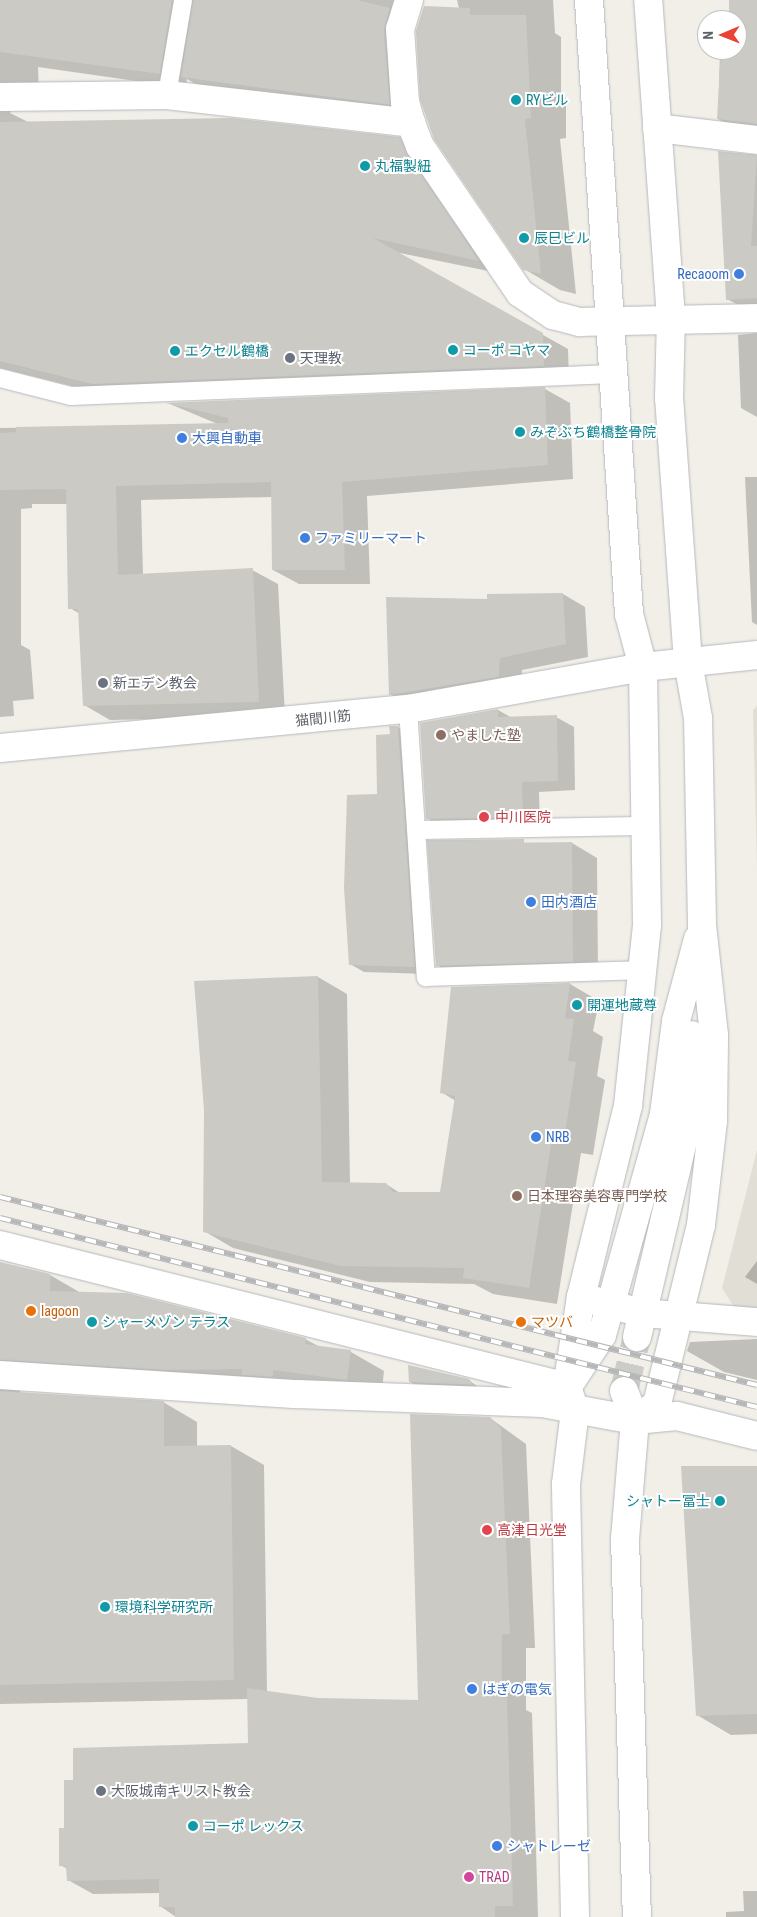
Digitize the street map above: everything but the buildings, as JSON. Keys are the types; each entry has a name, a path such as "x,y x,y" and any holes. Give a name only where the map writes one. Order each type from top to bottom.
{"street":[{"path":"409,0 400,29 405,102 411,123 420,146 520,293 553,314 580,322 671,318 757,318"},
{"path":"575,1917 566,1484 571,1399 581,1297 628,1106 644,970 643,667 629,614 613,374 613,321 589,0"},
{"path":"635,1420 657,1404 701,1225 713,1120 714,1035 702,924 698,718 688,662 669,398 671,318 648,0"},
{"path":"0,97 167,95 411,123"},
{"path":"658,128 757,140"},
{"path":"688,662 757,655"},
{"name":"猫間川筋","path":"0,748 408,709 643,667 688,662"},
{"path":"571,1399 593,1355 609,1307 664,1114 676,1021 702,924"},
{"path":"640,1325 684,1137 702,924"},
{"path":"0,1245 571,1399 635,1420 677,1416 757,1436"},
{"path":"581,1297 609,1307 640,1325 678,1318 757,1322"},
{"path":"0,1375 297,1394 542,1403 571,1399"},
{"path":"624,1391 635,1420 625,1539 637,1917"}],"lane":[{"path":"167,95 183,0"},
{"path":"0,378 71,396 613,374"},
{"path":"408,709 426,977 644,970"},
{"path":"417,830 645,826"}],"shaded area":[{"path":"757,706 757,868 753,710"},
{"path":"757,1150 757,1310 736,1310 722,1288"}],"tunnel":[{"path":"624,1391 637,1337"}],"railway":[{"path":"0,1197 757,1385"},
{"path":"0,1218 757,1407"}],"place":[{"name":"RYビル","path":"516,100"},
{"name":"丸福製紐","path":"365,166"},
{"name":"辰巳ビル","path":"524,238"},
{"name":"Recaoom","path":"739,274"},
{"name":"コーポ コヤマ","path":"453,350"},
{"name":"エクセル鶴橋","path":"175,351"},
{"name":"天理教","path":"290,358"},
{"name":"みぞぶち鶴橋整骨院","path":"520,432"},
{"name":"大興自動車","path":"182,438"},
{"name":"ファミリーマート","path":"305,538"},
{"name":"新エデン教会","path":"103,683"},
{"name":"やました塾","path":"441,735"},
{"name":"中川医院","path":"484,817"},
{"name":"田内酒店","path":"531,902"},
{"name":"開運地蔵尊","path":"577,1005"},
{"name":"NRB","path":"536,1137"},
{"name":"日本理容美容専門学校","path":"517,1196"},
{"name":"lagoon","path":"31,1311"},
{"name":"シャーメゾン テラス","path":"92,1322"},
{"name":"マツバ","path":"521,1322"},
{"name":"シャトー冨士","path":"720,1501"},
{"name":"高津日光堂","path":"487,1530"},
{"name":"環境科学研究所","path":"105,1607"},
{"name":"はぎの電気","path":"472,1689"},
{"name":"大阪城南キリスト教会","path":"101,1791"},
{"name":"コーポ レックス","path":"193,1826"},
{"name":"シャトレーゼ","path":"497,1846"},
{"name":"TRAD","path":"469,1877"}]}
